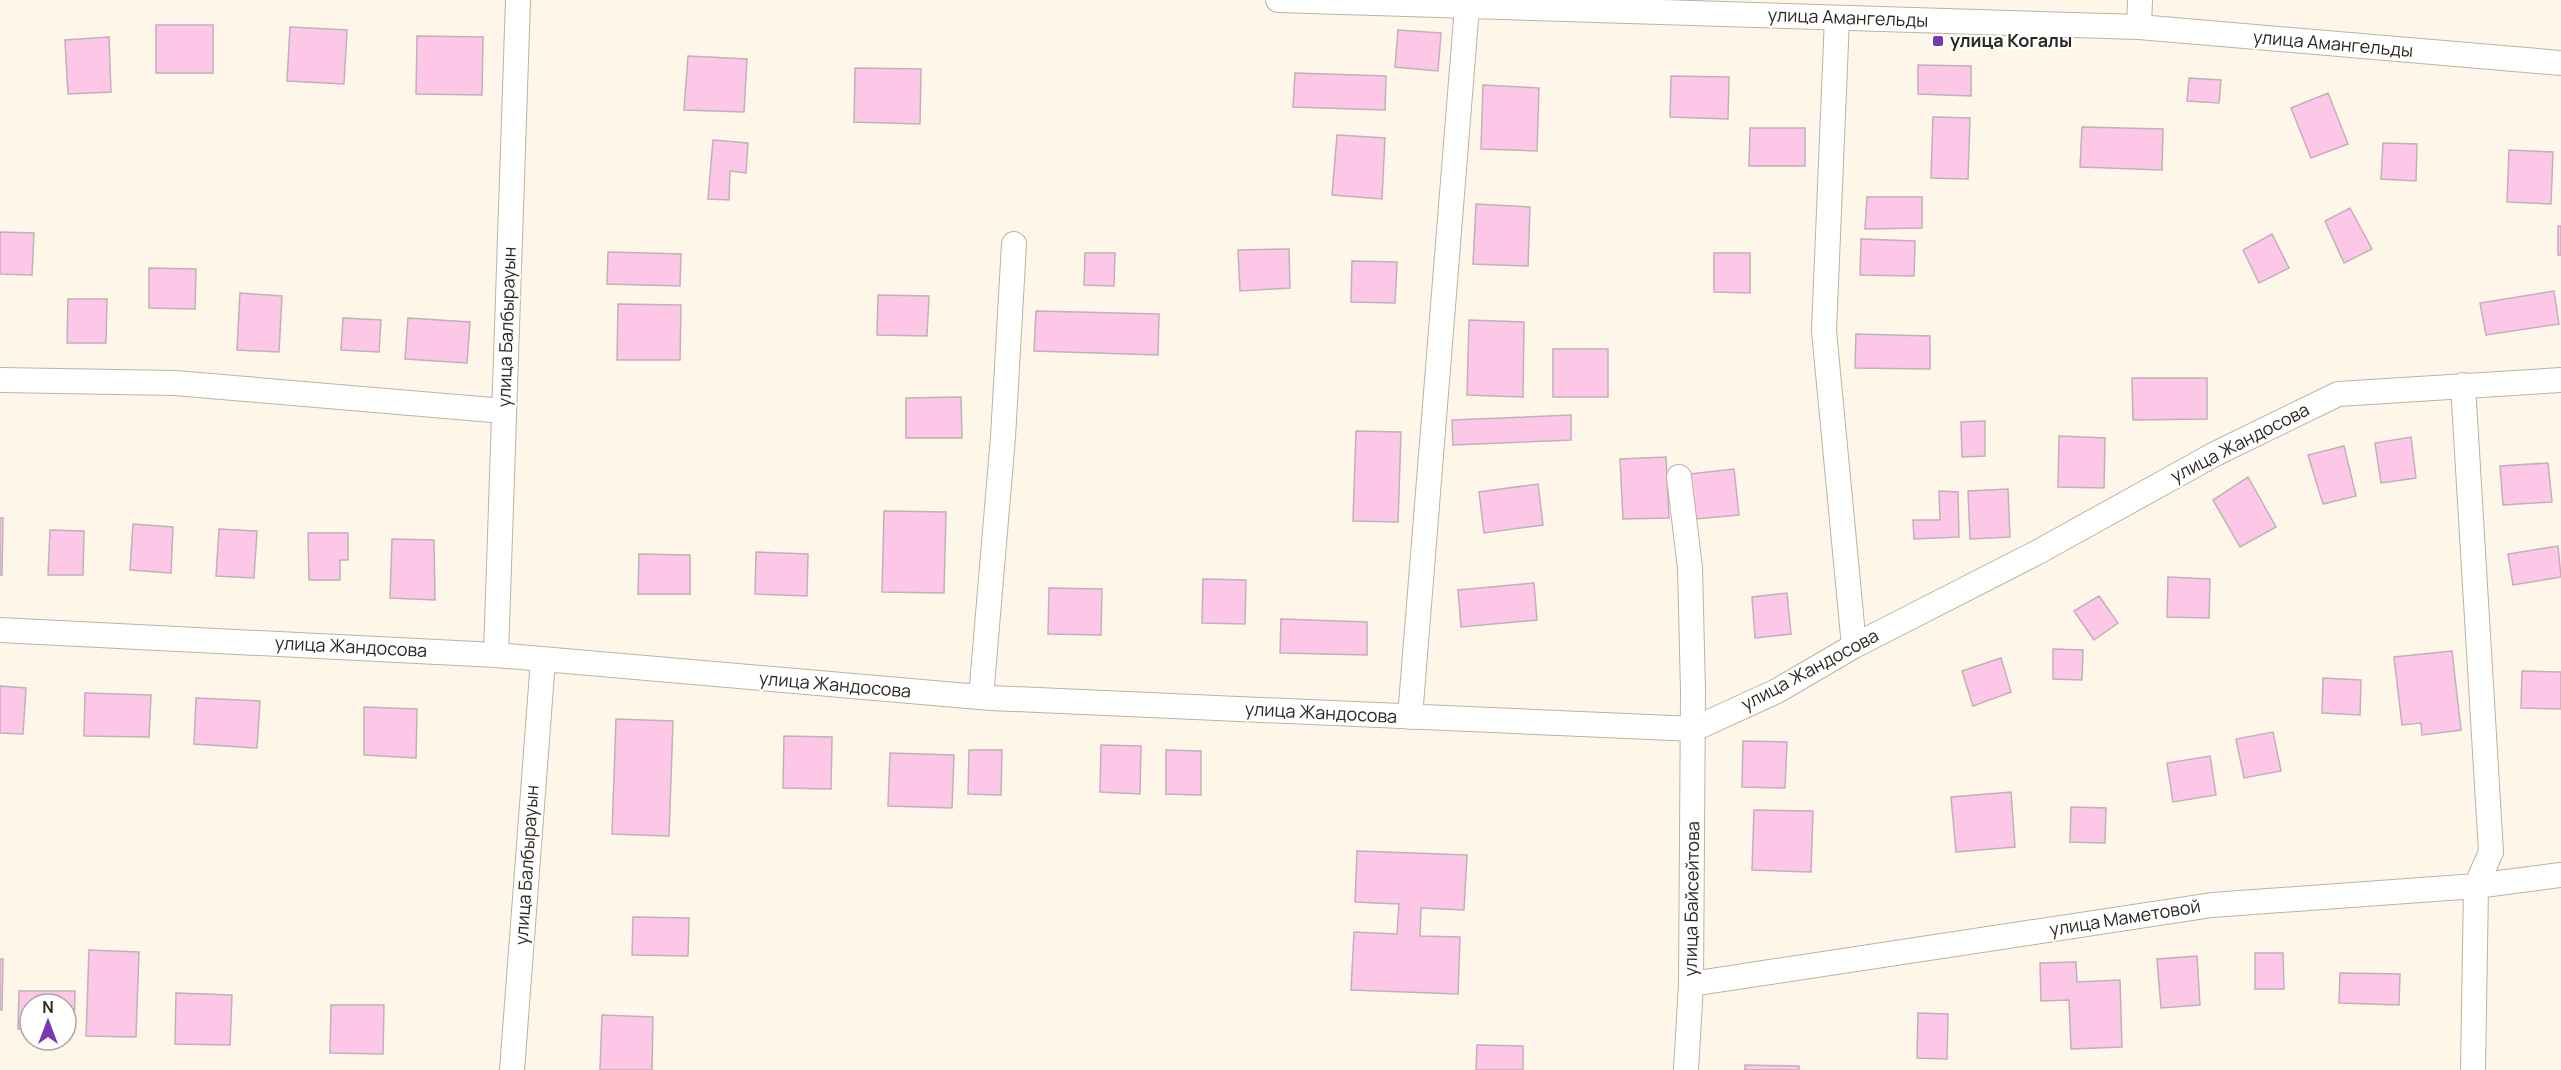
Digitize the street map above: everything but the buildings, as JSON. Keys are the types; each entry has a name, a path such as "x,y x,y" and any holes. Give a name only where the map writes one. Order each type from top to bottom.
{"street":[{"name":"улица Балбырауын","path":"496,655 518,0"},
{"name":"улица Амангельды","path":"1278,0 2139,27 2561,63"},
{"path":"2139,27 2140,0"},
{"path":"1410,717 1467,7"},
{"path":"1837,18 1824,332 1854,646"},
{"path":"981,697 1003,437 1014,244"},
{"path":"0,380 175,383 504,411"},
{"name":"улица Жандосова","path":"0,630 496,655 981,697 1694,729 1777,691 1854,646 2038,552 2216,454 2337,394 2561,380"},
{"path":"2463,385 2490,804 2491,852 2476,886 2472,1070"},
{"name":"улица Байсейтова","path":"1679,477 1690,568 1694,729 1691,984 1686,1070"},
{"name":"улица Балбырауын","path":"512,1070 543,660"},
{"name":"улица Маметовой","path":"1691,984 2212,905 2476,886 2561,875"}],"place":[{"name":"улица Когалы","path":"1938,41"}]}
